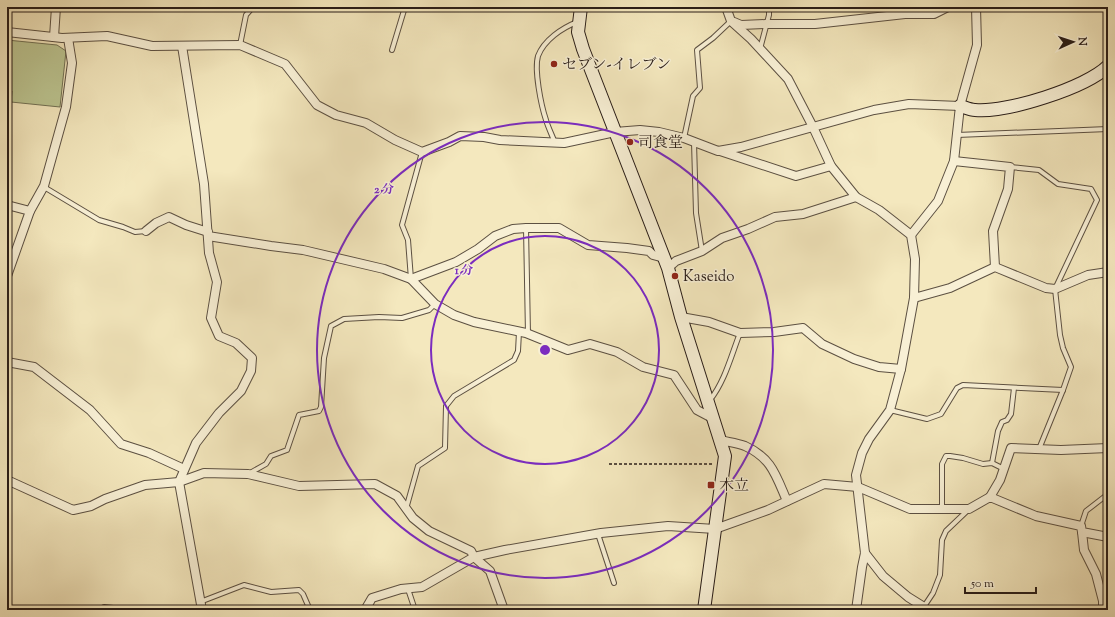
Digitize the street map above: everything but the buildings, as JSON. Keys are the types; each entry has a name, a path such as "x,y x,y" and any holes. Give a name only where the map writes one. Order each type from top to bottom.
{"street":[{"path":"54,37 56,7"},
{"path":"581,7 578,32 583,49 666,263 681,317 725,456 704,610"},
{"path":"726,7 731,21 751,38 788,79 831,166 856,197 879,210 911,235 915,259 914,298 901,369 890,410 869,439 862,453 856,475 865,553 856,610"},
{"path":"731,21 741,25 815,24 905,14 934,14 948,7"},
{"path":"911,235 938,201 954,161 960,106 977,45 976,7"},
{"path":"7,32 68,38 107,36 152,46 240,45 285,64 317,105 336,115 366,123 395,140 422,152 449,142 460,136 484,137 500,140 564,143 615,132 646,131 659,132 684,138 718,151 796,176 831,166"},
{"path":"7,276 30,212 44,186 66,107 72,63 68,38"},
{"path":"182,46 204,184 209,253 217,282 211,318 220,336 236,343 252,358 251,371 241,390 219,413 196,443 178,482 201,606"},
{"path":"718,151 741,147 874,110 909,104 960,106 975,110 1000,109 1043,98 1083,83 1108,66"},
{"path":"954,161 1010,167 1008,188 993,231 995,267"},
{"path":"411,279 456,262 478,249 495,236 513,230 526,228 559,228 588,245 649,251 666,263 676,261 702,251 722,238 748,229 775,216 803,214 856,197"},
{"path":"7,205 30,212"},
{"path":"146,231 156,223 169,217 208,234 271,246 303,250 384,269 411,279 435,304 454,315 474,322 528,334 568,350 590,344 617,352 643,367 674,375 697,410 714,419"},
{"path":"914,298 950,288 995,267 1046,288 1055,289 1088,275 1108,272"},
{"path":"681,317 709,322 740,334 804,328 822,344 854,359 879,367 901,369"},
{"path":"7,362 34,367 90,410 121,444 149,453 184,469"},
{"path":"720,440 744,446 767,460 787,501"},
{"path":"366,610 372,598 400,589 422,587 474,557 505,550 598,534 668,526 715,529 768,510 824,484 858,487 910,509 969,509 990,497 1000,480 1011,448 1088,450 1108,448"},
{"path":"7,480 73,510 91,506 105,499 145,485 178,482 204,472 248,474 298,486 375,484 397,496 413,518 429,531 471,551 474,557 490,571 504,610"},
{"path":"990,497 1036,516 1108,537"},
{"path":"1082,529 1084,550 1096,574 1103,601 1103,610"},
{"path":"865,553 883,576 924,609"}],"lane":[{"path":"240,45 246,15 253,7"},
{"path":"392,50 405,7"},
{"path":"760,49 769,15 769,7"},
{"path":"555,143 542,106 538,82 538,57 542,48 547,42 566,27 579,21"},
{"path":"684,138 693,96 700,88 698,50 731,21"},
{"path":"957,135 1108,129"},
{"path":"694,142 696,212 702,251"},
{"path":"411,279 408,240 402,224 422,152"},
{"path":"1010,167 1039,170 1058,184 1091,189 1097,200 1055,289 1060,335 1063,348 1071,367 1039,449"},
{"path":"44,186 100,220 135,232 146,231"},
{"path":"526,228 528,334"},
{"path":"248,474 266,464 272,456 287,450 299,415 319,410 321,407 324,358 331,326 344,319 379,317 402,318 429,310 435,304"},
{"path":"406,509 418,466 446,448 446,406 449,401 454,396 514,360 518,351 519,332"},
{"path":"708,402 717,391 740,334"},
{"path":"890,410 927,419 941,414 958,388 963,385 1063,390"},
{"path":"992,463 998,431 1002,422 1007,420 1011,414 1014,388"},
{"path":"942,509 942,464 946,456 963,458 984,464 992,463 1004,469"},
{"path":"1082,529 1086,511 1108,494"},
{"path":"924,609 933,593 940,575 942,540 946,531 969,509"},
{"path":"598,534 614,582"},
{"path":"201,606 244,585 270,592 299,590 303,594 310,610"},
{"path":"408,588 415,610"},
{"path":"100,610 104,608 132,610"}],"path":[{"path":"609,464 724,464"}],"green space":[{"path":"7,40 57,45 66,51 60,107 11,102 12,91 7,90"}],"place":[{"name":"セブン-イレブン","path":"554,64"},
{"name":"司食堂","path":"630,142"},
{"name":"Kaseido","path":"675,276"},
{"name":"木立","path":"711,485"}]}
